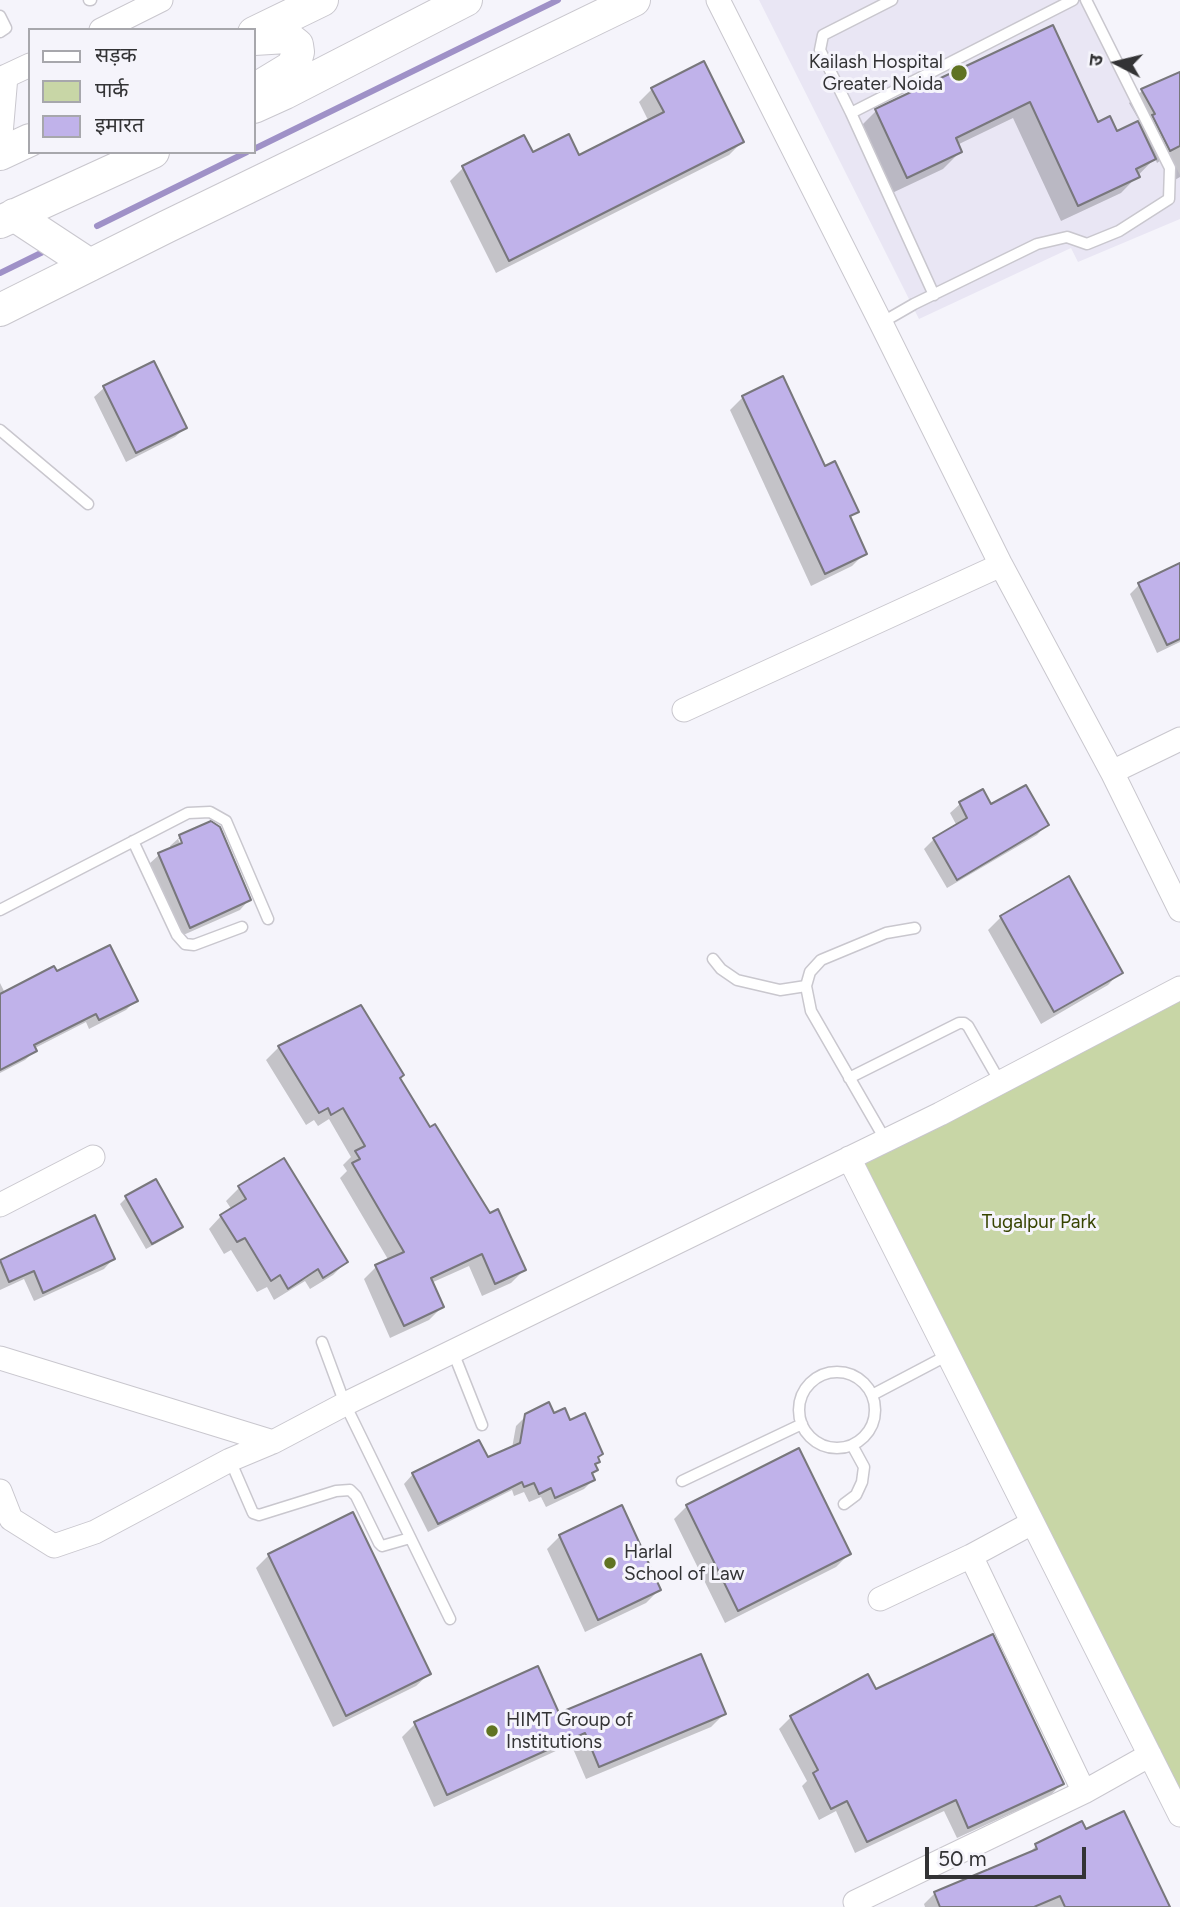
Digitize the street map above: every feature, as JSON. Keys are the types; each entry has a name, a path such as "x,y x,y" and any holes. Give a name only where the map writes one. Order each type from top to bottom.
{"street":[{"path":"105,28 161,0"},
{"path":"256,35 322,0"},
{"path":"256,106 466,0"},
{"path":"0,310 634,0"},
{"path":"718,0 1001,565 1112,772 1180,910"},
{"path":"256,36 287,37 297,45 298,52 292,67 256,89"},
{"path":"0,146 2,73 28,66"},
{"path":"0,154 28,141"},
{"path":"7,219 149,154"},
{"path":"7,219 90,265"},
{"path":"684,710 1001,565"},
{"path":"1112,772 1180,739"},
{"path":"0,1491 11,1519 54,1546 95,1532 345,1404 886,1140 1180,988"},
{"path":"0,1205 93,1157"},
{"path":"849,1158 1180,1815"},
{"path":"0,1358 273,1442"},
{"path":"880,1600 1032,1523"},
{"path":"971,1556 1084,1791"},
{"path":"855,1902 1084,1791 1150,1755"}],"lane":[{"path":"892,0 823,35 820,50 934,295"},
{"path":"851,113 1073,0"},
{"path":"881,323 1037,244 1067,237 1087,244 1119,232 1169,200 1170,169 1086,0"},
{"path":"0,16 6,28 0,32"},
{"path":"0,430 88,504"},
{"path":"0,910 188,813 210,812 226,821 268,919"},
{"path":"134,841 177,935 185,944 194,945 242,927"},
{"path":"886,1140 811,1011 806,986 810,972 821,960 886,933 915,928"},
{"path":"713,959 721,969 737,980 780,990 806,986"},
{"path":"849,1077 959,1023 964,1023 1000,1082"},
{"path":"322,1342 345,1404 450,1619"},
{"path":"453,1352 482,1425"},
{"path":"872,1395 948,1355"},
{"path":"837,1372 852,1375 864,1383 872,1395 875,1410 872,1424 864,1437 852,1445 837,1448 822,1445 810,1437 802,1424 799,1410 802,1395 810,1383 822,1374 837,1372"},
{"path":"682,1481 802,1424"},
{"path":"844,1504 856,1495 862,1482 864,1467 852,1445"},
{"path":"230,1461 253,1513 259,1515 335,1491 350,1490 356,1496 382,1546 410,1538"}],"shaded area":[{"path":"759,0 1093,0 1180,175 1180,219 1078,262 1071,248 919,319"}],"green space":[{"name":"Tugalpur Park","path":"1180,988 1180,1815 849,1158"}],"building":[{"path":"1053,25 1098,122 1110,116 1117,131 1138,121 1156,159 1136,169 1140,177 1078,206 1030,102 956,138 962,152 907,178 875,109"},
{"path":"704,61 744,142 509,261 462,166 524,135 533,152 569,134 579,155 664,112 651,88"},
{"path":"1180,72 1180,146 1170,151 1141,89"},
{"path":"154,361 187,428 136,453 103,386"},
{"path":"783,376 825,466 835,461 859,512 850,516 867,554 825,574 742,396"},
{"path":"1180,563 1180,639 1167,645 1138,583"},
{"path":"1026,785 1049,825 957,880 933,838 967,818 959,802 983,789 991,804"},
{"path":"211,821 220,827 251,900 190,928 158,853 182,843 179,835"},
{"path":"1069,876 1123,973 1054,1012 1000,916"},
{"path":"110,945 138,1001 99,1020 96,1014 34,1045 37,1051 0,1070 0,994 54,966 57,971"},
{"path":"361,1005 404,1075 400,1078 430,1127 435,1124 490,1213 498,1209 526,1270 495,1284 482,1254 431,1278 444,1307 404,1326 375,1265 404,1252 352,1163 360,1159 355,1151 365,1146 343,1108 331,1115 328,1108 319,1113 278,1046"},
{"path":"284,1158 348,1262 323,1278 318,1269 288,1289 280,1275 271,1281 245,1238 237,1242 220,1215 246,1199 238,1186"},
{"path":"156,1179 183,1227 152,1244 125,1196"},
{"path":"95,1215 115,1259 43,1293 34,1271 9,1282 0,1260"},
{"path":"549,1402 554,1413 565,1408 570,1420 585,1413 603,1454 598,1457 600,1462 595,1464 598,1470 592,1473 595,1480 555,1498 551,1488 539,1494 534,1483 524,1487 522,1482 438,1524 412,1473 479,1440 488,1457 520,1443 525,1414"},
{"path":"799,1448 851,1554 738,1611 686,1505"},
{"name":"Harlal School of Law","path":"622,1505 661,1590 598,1620 559,1535"},
{"path":"353,1512 431,1674 346,1716 268,1554"},
{"path":"993,1634 1064,1784 968,1828 956,1800 867,1842 847,1801 831,1809 813,1773 818,1770 790,1716 868,1674 876,1689"},
{"path":"701,1654 726,1714 599,1767 585,1733 447,1795 414,1722 538,1666 559,1713"},
{"path":"1124,1811 1170,1907 1065,1907 1060,1896 1034,1907 940,1907 934,1892 1037,1849 1035,1844 1082,1821 1086,1829"}],"waterway":[{"path":"256,148 558,0"},
{"path":"97,226 243,154"},
{"path":"0,273 49,249"}],"place":[{"name":"Kailash Hospital Greater Noida","path":"959,73"},
{"name":"Harlal School of Law","path":"610,1563"},
{"name":"HIMT Group of Institutions","path":"492,1731"}]}
